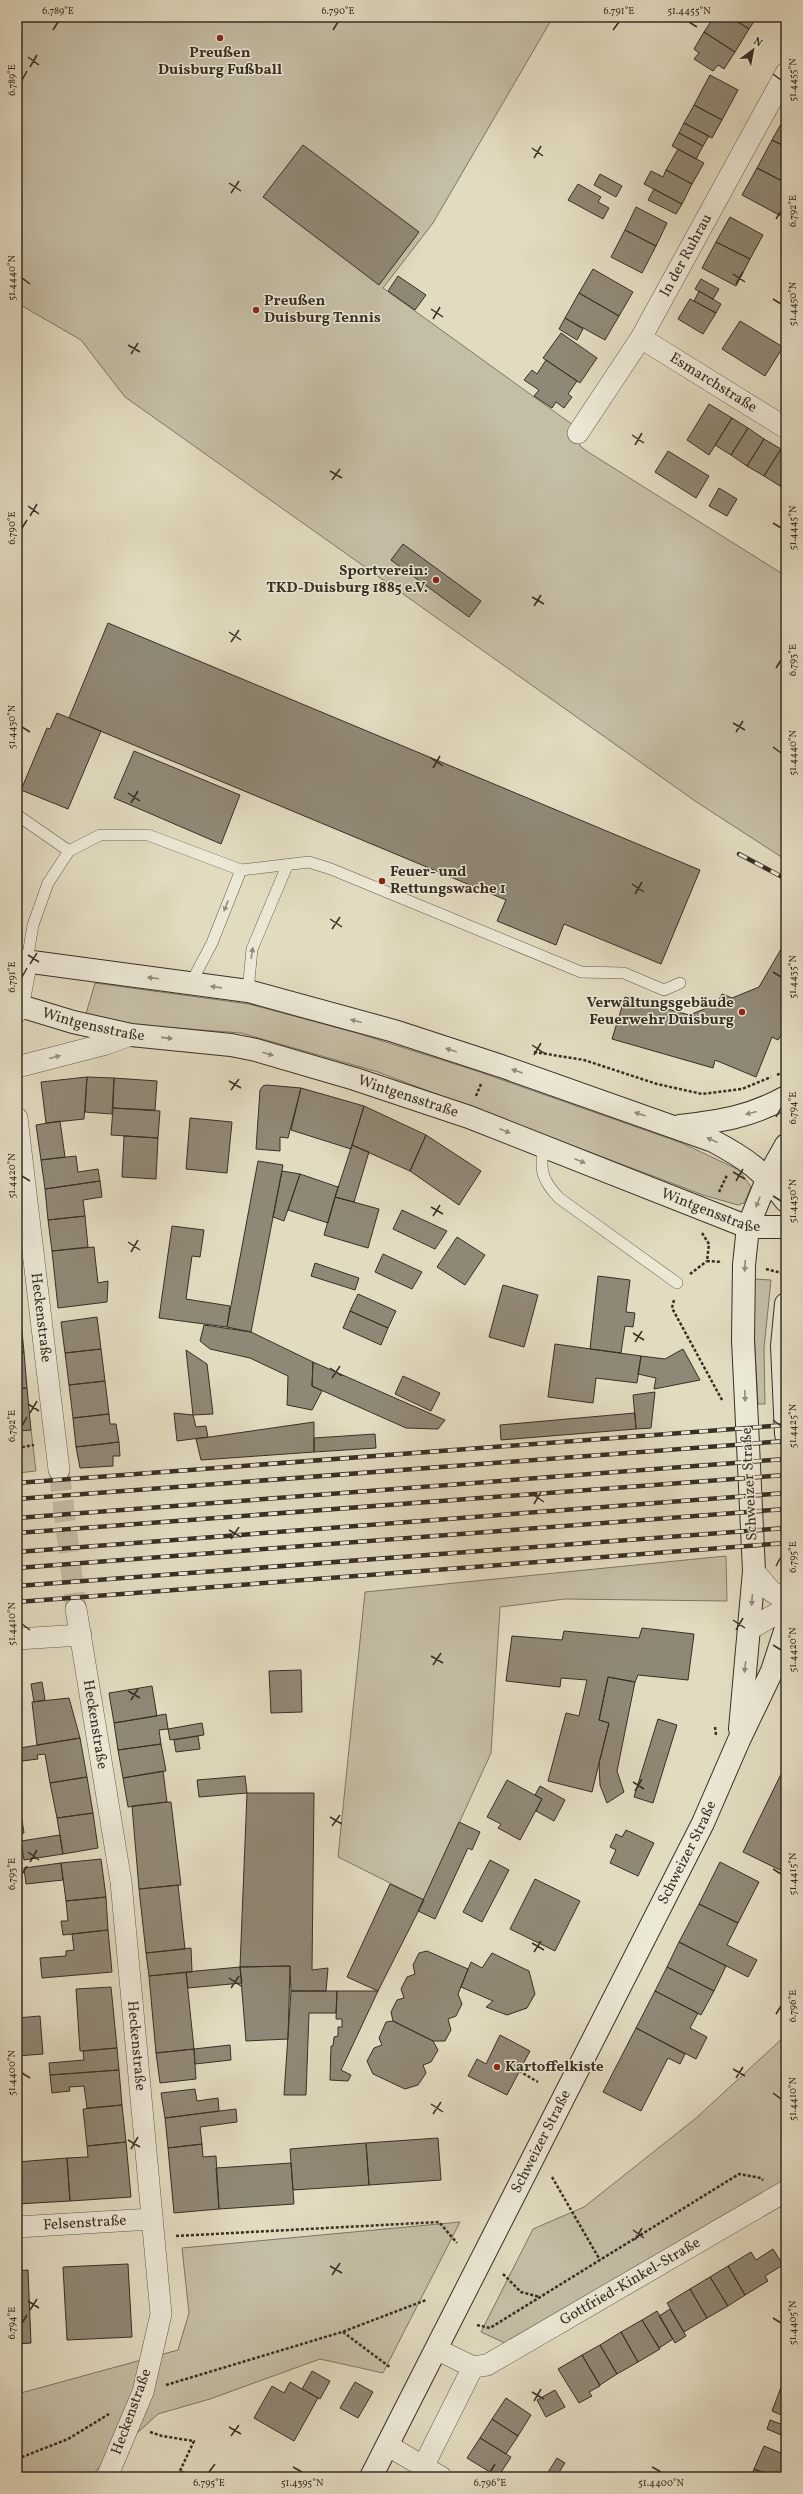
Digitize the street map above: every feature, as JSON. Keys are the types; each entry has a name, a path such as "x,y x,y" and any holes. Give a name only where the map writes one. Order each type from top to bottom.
{"main road":[{"path":"21,969 191,984 248,991 394,1031 676,1126 732,1151 768,1177 786,1201"},
{"name":"Wintgensstraße","path":"18,1008 132,1035 230,1045 256,1050 354,1079 469,1117 748,1227 786,1227"},
{"path":"676,1126 713,1122 761,1111 786,1097"},
{"name":"Schweizer Straße","path":"739,1740 754,1571 743,1340 744,1264 748,1227 768,1177 786,1145"},
{"path":"786,1304 782,1346 786,1434"},
{"name":"Schweizer Straße","path":"371,2477 703,1823 739,1740 772,1672 786,1628"}],"street":[{"name":"In der Ruhrau","path":"578,433 641,338 786,73"},
{"name":"Esmarchstraße","path":"641,338 786,428"},
{"path":"18,1008 21,969"},
{"path":"17,1067 106,1044 132,1035"},
{"name":"Heckenstraße","path":"17,1118 59,1470"},
{"path":"754,1571 771,1591 786,1600"},
{"path":"750,1629 786,1608"},
{"name":"Heckenstraße","path":"76,1609 121,1882 161,2314 143,2392 107,2477"},
{"path":"17,1639 81,1635"},
{"name":"Gottfried-Kinkel-Straße","path":"473,2367 488,2365 502,2358 784,2195"},
{"name":"Felsenstraße","path":"17,2227 153,2228"},
{"path":"424,2465 473,2367 436,2349"},
{"path":"387,2445 424,2465 441,2477"}],"lane":[{"path":"17,815 69,851"},
{"path":"21,969 33,924 48,883 69,851 100,835 148,835 241,870 287,866 309,862 331,869 581,972 624,973 664,990 680,983"},
{"path":"248,991 252,949 287,866"},
{"path":"191,984 212,943 241,870"},
{"path":"543,1146 541,1165 546,1185 559,1198 676,1283"}],"path":[{"path":"533,1052 584,1060 657,1084 702,1094 742,1089 786,1070"},
{"path":"707,1261 676,1283 672,1308 725,1406"},
{"path":"519,2071 538,2082"},
{"path":"477,2325 490,2328 739,2174 761,2178 784,2195"},
{"path":"552,2178 600,2260"},
{"path":"153,2228 439,2222 457,2243"},
{"path":"503,2274 521,2292 540,2297"},
{"path":"143,2392 342,2332 426,2300"},
{"path":"342,2332 391,2368"},
{"path":"17,2459 68,2439 112,2412"},
{"path":"129,2424 162,2436 194,2441 180,2471 192,2477"}],"shaded area":[{"path":"17,17 553,17 433,223 383,288 573,425 580,446 588,452 786,576 786,860 698,803 125,397 81,340 17,303"},
{"path":"95,983 249,1004 357,1033 474,1070 682,1143 739,1170 751,1187 744,1203 738,1205 703,1195 378,1072 241,1033 135,1025 85,1017"},
{"path":"754,1279 771,1280 764,1348 765,1404 758,1404 753,1311"},
{"path":"31,1430 36,1471 17,1473 17,1431"},
{"path":"726,1556 727,1601 565,1599 500,1607 491,1753 424,1900 338,1857 365,1592"},
{"path":"786,2035 786,2178 770,2190 505,2343 481,2332 533,2229 584,2207 695,2119"},
{"path":"460,2222 383,2373 320,2359 210,2399 158,2414 89,2477 17,2477 17,2394 178,2350 189,2313 182,2248"}],"building":[{"path":"714,17 730,17 749,29 735,52 704,32"},
{"path":"730,17 757,17 749,29"},
{"path":"704,32 735,52 724,69 718,65 713,71 694,59 699,53 694,49"},
{"path":"710,75 738,90 722,120 694,105"},
{"path":"694,105 722,120 712,138 684,123"},
{"path":"786,115 786,147 772,140"},
{"path":"684,123 709,136 703,146 679,133"},
{"path":"679,133 703,146 696,159 672,146"},
{"path":"772,140 786,147 786,183 757,168"},
{"path":"303,145 419,232 379,285 263,197"},
{"path":"678,149 704,163 692,184 666,170"},
{"path":"757,168 786,183 786,207 781,216 742,195"},
{"path":"666,170 692,184 682,204 644,184 651,171 663,177"},
{"path":"600,174 622,186 616,197 594,185"},
{"path":"578,184 601,197 598,202 609,208 603,219 568,200"},
{"path":"654,189 682,204 676,214 648,200"},
{"path":"636,207 667,223 656,246 625,230"},
{"path":"730,217 763,235 750,259 716,242"},
{"path":"625,230 656,246 642,273 611,257"},
{"path":"716,242 750,259 736,286 702,268"},
{"path":"593,269 633,292 619,316 579,293"},
{"path":"398,276 426,295 415,310 388,291"},
{"path":"701,279 719,289 713,299 695,289"},
{"path":"699,291 721,304 716,313 694,301"},
{"path":"579,293 619,316 605,340 565,318"},
{"path":"690,299 716,313 703,334 678,319"},
{"path":"565,318 583,329 577,340 559,329"},
{"path":"740,321 783,347 765,376 722,349"},
{"path":"561,333 597,358 580,383 543,358"},
{"path":"546,360 577,381 568,394 572,397 564,408 556,402 552,408 534,396 539,390 524,380 532,370 537,374"},
{"path":"709,404 732,418 709,455 687,440"},
{"path":"732,418 748,428 731,455 715,445"},
{"path":"748,428 764,439 747,466 731,455"},
{"path":"764,439 781,449 764,476 747,466"},
{"path":"781,449 786,452 786,477 780,486 764,476"},
{"path":"668,451 709,476 696,498 655,472"},
{"path":"786,477 786,490 780,486"},
{"path":"719,488 737,499 727,516 709,506"},
{"name":"Sportverein: TKD-Duisburg 1885 e.V.","path":"403,544 481,601 469,617 391,560"},
{"path":"108,623 700,870 661,964 564,924 556,945 497,921 506,900 69,718"},
{"path":"57,713 101,731 68,809 21,790 47,728 50,729"},
{"path":"134,751 240,795 221,844 114,798"},
{"name":"Verwaltungsgebäude Feuerwehr Duisburg","path":"784,944 786,945 786,1027 778,1040 772,1037 756,1077 715,1060 713,1068 612,1039 625,997 689,1015 717,1004 722,994 732,998 759,987"},
{"path":"87,1077 114,1078 112,1114 85,1112"},
{"path":"87,1077 84,1119 46,1123 41,1082"},
{"path":"114,1078 157,1081 155,1110 113,1108"},
{"path":"266,1085 301,1088 288,1138 280,1137 280,1151 256,1149 260,1090"},
{"path":"301,1088 364,1106 351,1149 291,1130"},
{"path":"364,1106 426,1135 410,1171 352,1145"},
{"path":"113,1108 160,1111 158,1138 111,1135"},
{"path":"190,1118 232,1122 227,1173 186,1169"},
{"path":"60,1121 65,1157 41,1160 36,1125"},
{"path":"426,1135 481,1171 459,1205 410,1171"},
{"path":"124,1136 158,1138 156,1179 122,1177"},
{"path":"352,1145 369,1152 354,1202 335,1197"},
{"path":"76,1156 78,1172 98,1169 100,1181 45,1189 41,1160"},
{"path":"258,1161 283,1165 251,1332 227,1327"},
{"path":"282,1171 300,1174 284,1221 273,1217"},
{"path":"300,1174 338,1187 328,1223 288,1210"},
{"path":"100,1181 102,1197 83,1200 85,1216 48,1220 45,1189"},
{"path":"335,1197 379,1209 368,1248 324,1235"},
{"path":"402,1210 447,1231 435,1249 393,1229"},
{"path":"85,1216 88,1247 52,1251 48,1220"},
{"path":"172,1226 204,1230 200,1257 192,1256 186,1299 230,1306 227,1327 159,1318"},
{"path":"457,1237 485,1255 465,1285 437,1267"},
{"path":"94,1247 98,1283 108,1281 107,1302 58,1308 52,1251"},
{"path":"383,1254 422,1272 412,1289 375,1272"},
{"path":"315,1263 359,1278 355,1290 311,1276"},
{"path":"598,1276 630,1280 626,1312 635,1313 633,1327 625,1326 621,1353 590,1349"},
{"path":"503,1285 538,1295 524,1347 489,1337"},
{"path":"17,1288 20,1311 17,1311"},
{"path":"358,1294 396,1311 388,1328 350,1311"},
{"path":"17,1311 20,1311 24,1352 17,1352"},
{"path":"350,1311 388,1328 381,1345 343,1328"},
{"path":"97,1317 101,1349 65,1353 61,1322"},
{"path":"204,1325 251,1332 313,1362 312,1386 322,1391 312,1410 287,1405 288,1376 250,1358 210,1349 200,1341"},
{"path":"555,1344 641,1356 637,1383 596,1378 593,1403 548,1397"},
{"path":"101,1349 105,1381 69,1385 65,1353"},
{"path":"683,1349 700,1380 654,1389 656,1378 638,1374 641,1356 665,1359"},
{"path":"186,1350 207,1364 213,1414 193,1415"},
{"path":"17,1352 24,1352 27,1388 17,1389"},
{"path":"313,1362 445,1420 438,1429 406,1428 312,1386"},
{"path":"403,1376 440,1393 431,1411 395,1394"},
{"path":"105,1381 109,1414 73,1418 69,1385"},
{"path":"27,1388 31,1430 17,1431 17,1389"},
{"path":"655,1392 651,1428 636,1429 633,1395"},
{"path":"174,1413 193,1415 196,1427 206,1426 208,1437 177,1441"},
{"path":"635,1413 636,1429 501,1440 500,1425"},
{"path":"109,1414 110,1424 116,1424 119,1442 76,1447 73,1418"},
{"path":"314,1422 314,1452 201,1460 196,1439"},
{"path":"375,1434 376,1448 314,1452 314,1438"},
{"path":"119,1442 120,1456 113,1456 113,1466 80,1468 76,1447"},
{"path":"642,1628 694,1634 688,1680 638,1675 635,1682 608,1677 599,1720 609,1723 592,1792 548,1781 566,1713 579,1716 587,1680 561,1678 560,1687 506,1681 512,1636 562,1640 564,1631 639,1638"},
{"path":"17,1669 20,1669 22,1707 17,1708"},
{"path":"301,1670 302,1712 271,1713 269,1671"},
{"path":"608,1677 635,1682 617,1771 624,1792 607,1803 600,1785 599,1763 609,1723 599,1720"},
{"path":"42,1682 45,1700 34,1702 31,1684"},
{"path":"152,1686 157,1716 114,1723 109,1693"},
{"path":"69,1698 80,1738 37,1745 32,1702"},
{"path":"166,1714 168,1729 159,1730 161,1744 118,1750 114,1723"},
{"path":"658,1719 677,1725 653,1803 634,1797"},
{"path":"202,1723 204,1735 170,1740 168,1729"},
{"path":"198,1736 200,1749 176,1752 174,1740"},
{"path":"80,1738 87,1777 50,1783 45,1754 37,1755 38,1759 22,1761 20,1748"},
{"path":"161,1744 166,1771 123,1778 118,1750"},
{"path":"786,1764 786,1873 743,1852"},
{"path":"163,1771 167,1802 128,1807 123,1778"},
{"path":"245,1776 247,1793 199,1797 197,1780"},
{"path":"87,1777 93,1813 57,1818 50,1783"},
{"path":"507,1780 542,1799 520,1840 498,1828 501,1824 487,1817"},
{"path":"540,1786 565,1800 554,1821 536,1811 542,1799 535,1795"},
{"path":"247,1793 314,1793 312,1970 328,1968 326,1991 291,1991 290,1966 240,1967"},
{"path":"171,1802 181,1885 139,1889 132,1806"},
{"path":"93,1813 98,1848 63,1854 57,1818"},
{"path":"22,1820 24,1833 17,1834 17,1821"},
{"path":"459,1822 480,1832 472,1850 468,1848 435,1919 418,1911"},
{"path":"626,1830 654,1843 638,1876 610,1863 616,1850 610,1847 616,1834 622,1837"},
{"path":"60,1835 63,1854 24,1860 21,1841"},
{"path":"101,1859 106,1897 66,1901 61,1863"},
{"path":"490,1860 509,1870 482,1922 463,1912"},
{"path":"720,1862 759,1882 738,1923 699,1904"},
{"path":"61,1863 63,1880 26,1884 24,1868"},
{"path":"535,1879 580,1901 555,1951 510,1929"},
{"path":"390,1884 424,1900 378,1991 347,1977"},
{"path":"178,1885 185,1949 146,1953 139,1889"},
{"path":"106,1897 108,1930 63,1935 61,1921 68,1921 66,1901"},
{"path":"699,1904 738,1923 727,1945 757,1960 748,1977 679,1942"},
{"path":"108,1930 112,1972 42,1978 40,1958 66,1956 66,1951 74,1950 72,1934"},
{"path":"679,1942 726,1966 714,1991 667,1967"},
{"path":"191,1948 192,1972 149,1976 146,1953"},
{"path":"427,1951 468,1969 458,1994 462,2004 456,2016 448,2019 451,2030 445,2041 433,2041 393,2021 391,2012 397,2000 404,1998 401,1989 407,1977 415,1974 413,1965 419,1953"},
{"path":"492,1953 529,1971 535,1994 527,2008 507,2015 486,2007 493,2001 461,1987 471,1962 482,1968"},
{"path":"290,1966 288,2039 246,2041 240,1967"},
{"path":"240,1967 242,1983 188,1988 186,1972"},
{"path":"667,1967 714,1991 701,2015 655,1991"},
{"path":"186,1972 194,2049 156,2053 149,1976"},
{"path":"111,1987 117,2048 80,2051 76,1989"},
{"path":"291,1991 337,1991 336,2013 309,2013 306,2095 284,2095"},
{"path":"337,1991 378,1991 341,2070 351,2075 348,2081 330,2080 331,2046 333,2046 334,2037 338,2036 338,2027 342,2027 342,2019 336,2019"},
{"path":"655,1991 698,2013 690,2028 707,2037 696,2059 636,2028"},
{"path":"40,2016 43,2054 17,2056 17,2018"},
{"path":"393,2021 433,2041 438,2050 431,2062 423,2065 426,2073 418,2085 405,2089 373,2074 367,2061 374,2048 382,2045 379,2038 386,2022"},
{"path":"636,2028 685,2054 680,2064 668,2058 641,2111 603,2092"},
{"name":"Kartoffelkiste","path":"500,2035 530,2051 507,2095 468,2076 477,2059 486,2064"},
{"path":"230,2045 231,2060 195,2064 194,2049"},
{"path":"117,2048 119,2070 50,2075 49,2063 84,2060 83,2051"},
{"path":"194,2049 196,2079 160,2083 156,2053"},
{"path":"119,2070 122,2105 87,2108 84,2086 69,2087 70,2091 52,2093 50,2075"},
{"path":"195,2089 197,2101 218,2098 219,2111 165,2118 161,2093"},
{"path":"122,2105 126,2142 87,2146 83,2109"},
{"path":"236,2109 237,2122 200,2127 202,2144 168,2148 165,2118"},
{"path":"438,2138 441,2180 369,2185 366,2143"},
{"path":"126,2142 131,2197 70,2201 67,2158 88,2157 87,2146"},
{"path":"366,2143 369,2185 293,2190 290,2149"},
{"path":"202,2144 203,2157 216,2156 219,2209 174,2213 168,2148"},
{"path":"67,2158 70,2201 17,2204 17,2162"},
{"path":"291,2163 294,2204 219,2209 216,2168"},
{"path":"773,2249 783,2265 765,2276 768,2281 745,2295 728,2266 751,2252 756,2260"},
{"path":"128,2264 132,2337 67,2340 63,2267"},
{"path":"728,2266 745,2295 728,2306 710,2277"},
{"path":"28,2270 31,2343 17,2344 17,2271"},
{"path":"710,2277 728,2306 707,2318 690,2289"},
{"path":"690,2289 707,2318 684,2332 667,2303"},
{"path":"670,2309 686,2336 675,2343 659,2316"},
{"path":"657,2311 673,2339 659,2348 642,2320"},
{"path":"642,2320 660,2349 638,2362 621,2332"},
{"path":"621,2332 638,2362 617,2374 600,2345"},
{"path":"600,2345 617,2374 600,2385 582,2355"},
{"path":"582,2355 600,2386 589,2392 592,2396 579,2403 558,2369"},
{"path":"312,2371 330,2381 320,2399 302,2389"},
{"path":"786,2376 786,2392 780,2390"},
{"path":"290,2382 318,2398 294,2441 254,2418 272,2386 284,2393"},
{"path":"355,2382 373,2392 358,2418 340,2408"},
{"path":"555,2390 565,2407 546,2417 537,2400"},
{"path":"780,2390 786,2392 786,2417 772,2411"},
{"path":"506,2398 531,2415 518,2436 492,2419"},
{"path":"492,2419 518,2436 506,2454 480,2438"},
{"path":"770,2420 786,2426 786,2437 767,2429"},
{"path":"480,2438 511,2457 498,2477 467,2458"},
{"path":"764,2446 786,2455 784,2477 775,2477 754,2469"},
{"path":"557,2458 565,2463 556,2477 545,2477"},
{"path":"754,2469 775,2477 751,2477"}],"tunnel":[{"path":"59,1470 76,1609"}],"railway":[{"path":"739,854 786,879"},
{"path":"17,1483 786,1425"},
{"path":"17,1499 786,1441"},
{"path":"17,1518 786,1459"},
{"path":"17,1533 786,1475"},
{"path":"17,1552 786,1493"},
{"path":"17,1568 786,1509"},
{"path":"17,1586 786,1528"},
{"path":"17,1602 786,1543"}],"place":[{"name":"Preußen Duisburg Fußball","path":"220,38"},
{"name":"Preußen Duisburg Tennis","path":"256,310"},
{"name":"Sportverein: TKD-Duisburg 1885 e.V.","path":"436,580"},
{"name":"Feuer- und Rettungswache 1","path":"382,881"},
{"name":"Verwaltungsgebäude Feuerwehr Duisburg","path":"742,1012"},
{"name":"Kartoffelkiste","path":"497,2067"}]}
